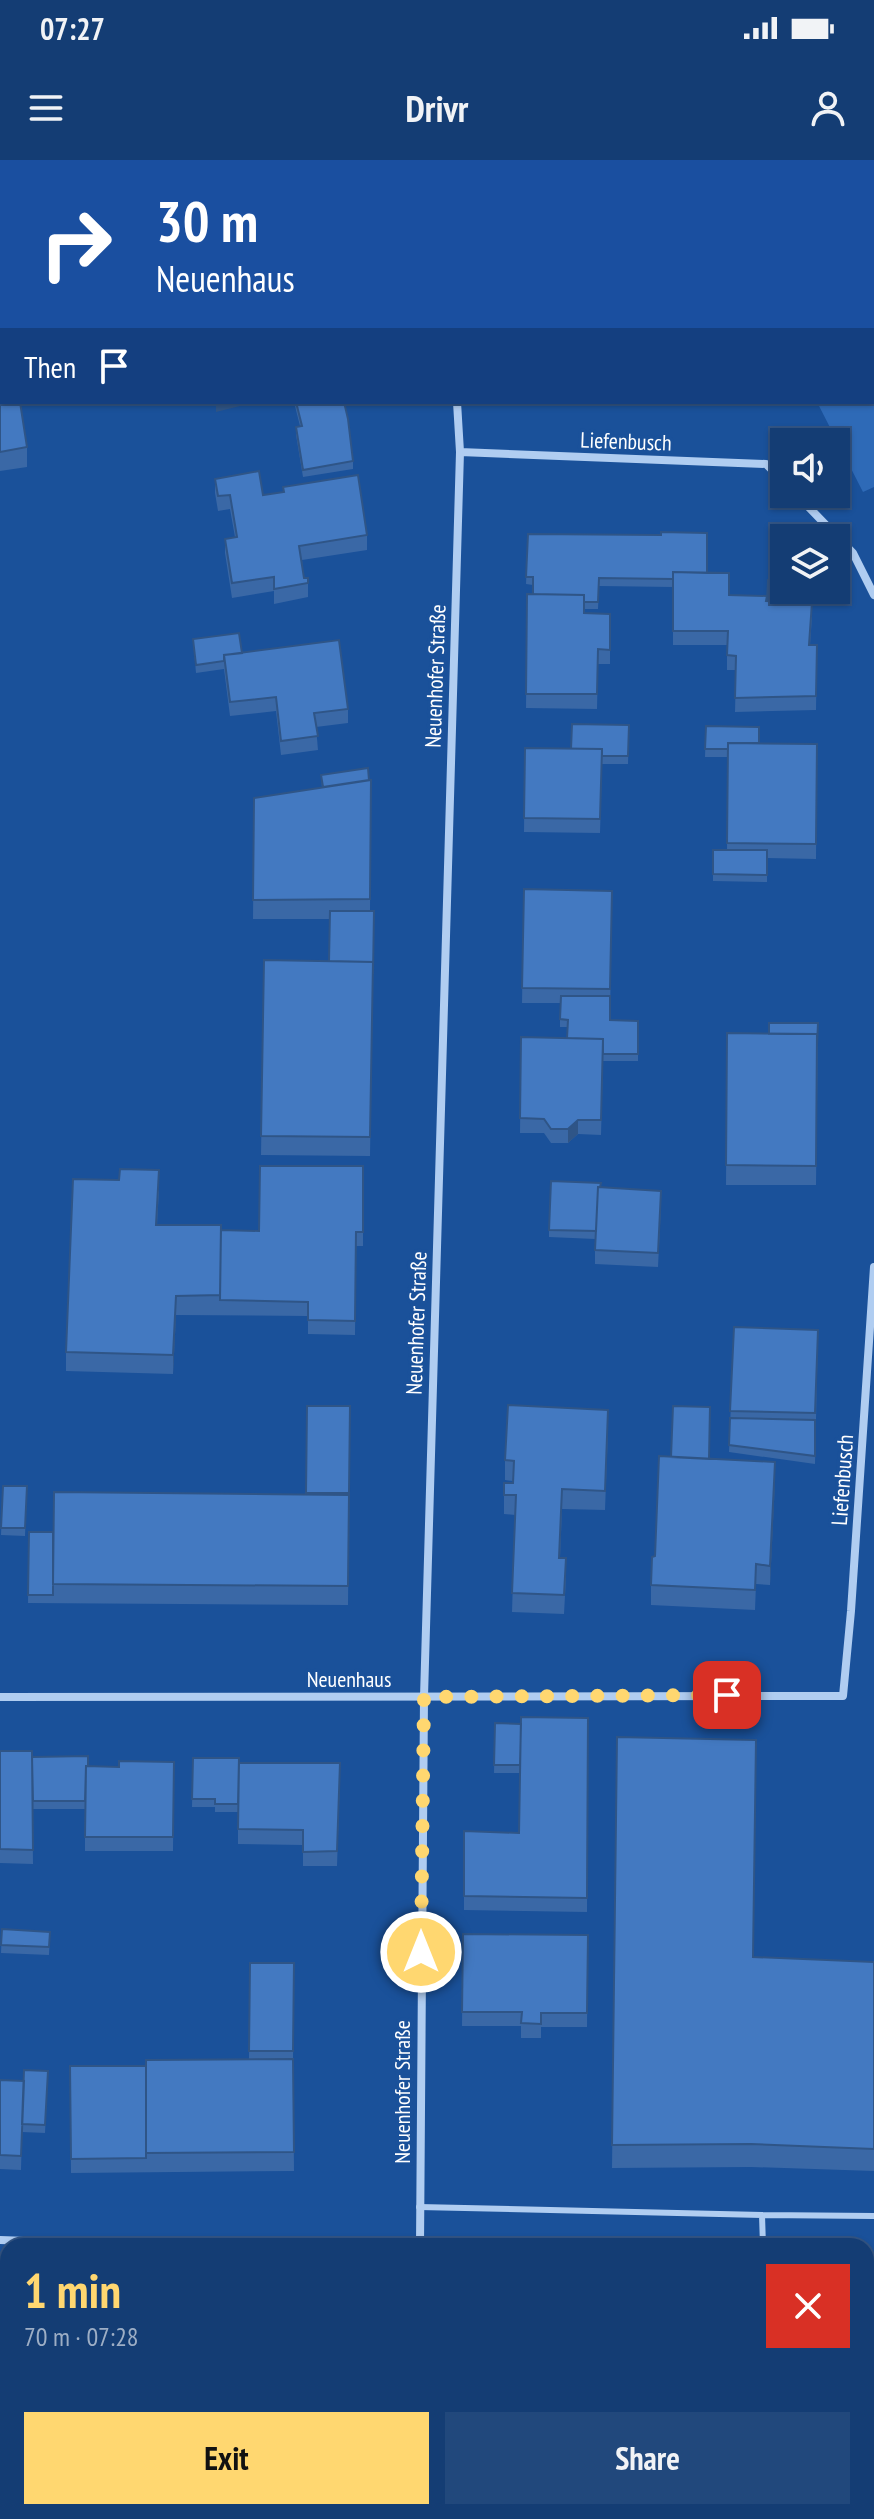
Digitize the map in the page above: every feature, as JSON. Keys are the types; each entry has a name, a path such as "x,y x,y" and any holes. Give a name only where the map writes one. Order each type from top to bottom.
{"street":[{"name":"Neuenhofer Straße","path":"420,2238 424,1697 460,452 457,404"},
{"name":"Liefenbusch","path":"460,452 766,464 770,468"},
{"path":"810,508 853,553 874,595"},
{"name":"Liefenbusch","path":"843,1696 874,1267"},
{"name":"Neuenhaus","path":"0,1697 843,1696"}],"lane":[{"path":"419,2207 874,2216"},
{"path":"762,2215 763,2238"}],"shaded area":[{"path":"818,404 874,404 874,487 863,492 850,467 850,428 830,428"}],"building":[{"path":"0,404 20,404 27,447 0,452"},
{"path":"296,404 344,404 353,461 303,470 296,427 302,426"},
{"path":"259,471 263,495 284,492 283,487 358,475 367,535 299,546 304,578 308,578 308,583 274,589 274,577 232,583 225,539 237,537 230,495 218,496 215,479"},
{"path":"661,532 707,533 707,573 673,572 673,579 599,578 598,602 584,602 584,595 533,594 533,577 526,577 528,534 661,535"},
{"path":"673,572 729,573 729,595 767,596 766,601 770,604 812,604 809,645 817,645 816,696 735,698 736,656 727,655 728,631 673,631"},
{"path":"768,580 770,580 770,601 767,601"},
{"path":"527,594 584,595 584,613 610,614 610,650 598,649 597,694 526,694"},
{"path":"239,633 242,653 224,655 224,661 196,665 193,639"},
{"path":"339,640 348,709 314,713 318,736 281,741 276,697 230,702 224,655"},
{"path":"572,724 629,725 628,756 602,756 602,749 571,749"},
{"path":"706,726 759,727 759,743 728,743 728,749 705,749"},
{"path":"728,743 817,744 816,844 727,843"},
{"path":"525,748 602,749 600,819 524,818"},
{"path":"368,768 369,780 323,787 321,775"},
{"path":"371,780 370,899 253,900 254,798"},
{"path":"713,850 767,850 767,875 713,874"},
{"path":"524,889 612,891 610,989 522,988"},
{"path":"330,911 374,911 373,974 373,962 329,961"},
{"path":"264,960 373,962 370,1137 261,1136"},
{"path":"561,996 610,996 610,1020 638,1021 638,1054 603,1054 603,1039 567,1038 568,1020 560,1019"},
{"path":"769,1023 818,1023 817,1046 817,1034 769,1034"},
{"path":"727,1033 817,1034 816,1166 726,1165"},
{"path":"521,1037 603,1039 601,1120 578,1120 568,1129 551,1129 544,1119 520,1118"},
{"path":"260,1166 363,1166 363,1232 356,1232 355,1321 308,1320 308,1302 220,1300 221,1230 259,1231"},
{"path":"120,1169 159,1170 156,1225 221,1225 220,1295 176,1296 173,1355 66,1352 73,1179 119,1180"},
{"path":"551,1181 601,1183 598,1187 596,1231 549,1230"},
{"path":"598,1187 661,1191 658,1253 595,1250"},
{"path":"734,1327 818,1330 815,1413 730,1411"},
{"path":"508,1405 608,1410 605,1491 562,1489 559,1558 566,1558 564,1595 512,1593 516,1495 504,1495 504,1483 513,1483 514,1461 505,1460"},
{"path":"307,1406 350,1406 349,1493 306,1493"},
{"path":"673,1406 710,1407 709,1459 671,1457"},
{"path":"730,1418 815,1420 815,1456 729,1445"},
{"path":"659,1456 775,1462 770,1566 756,1564 755,1590 651,1585"},
{"path":"3,1486 27,1486 25,1528 1,1528"},
{"path":"54,1492 349,1495 348,1586 53,1584"},
{"path":"29,1532 53,1532 53,1595 28,1595"},
{"path":"521,1717 588,1718 587,1898 464,1896 464,1831 519,1833"},
{"path":"495,1723 521,1724 520,1765 494,1765"},
{"path":"617,1737 756,1740 753,1957 874,1962 874,2149 751,2144 612,2145"},
{"path":"0,1751 32,1751 33,1850 0,1849"},
{"path":"88,1756 85,1801 33,1801 32,1757"},
{"path":"193,1758 239,1758 238,1804 215,1804 215,1799 192,1799"},
{"path":"119,1761 174,1762 173,1837 85,1837 86,1766 119,1767"},
{"path":"239,1763 340,1763 337,1851 303,1852 303,1830 238,1829"},
{"path":"2,1929 50,1932 49,1947 1,1945"},
{"path":"463,1934 588,1935 587,2013 541,2013 541,2024 521,2023 522,2012 462,2012"},
{"path":"250,1963 294,1963 293,2051 249,2051"},
{"path":"293,2059 294,2152 146,2153 146,2060"},
{"path":"70,2066 146,2066 146,2158 71,2159"},
{"path":"24,2070 48,2071 45,2125 22,2124"},
{"path":"0,2080 24,2081 21,2156 0,2155"}],"route":[{"path":"421,1952 424,1697 727,1695"}]}
